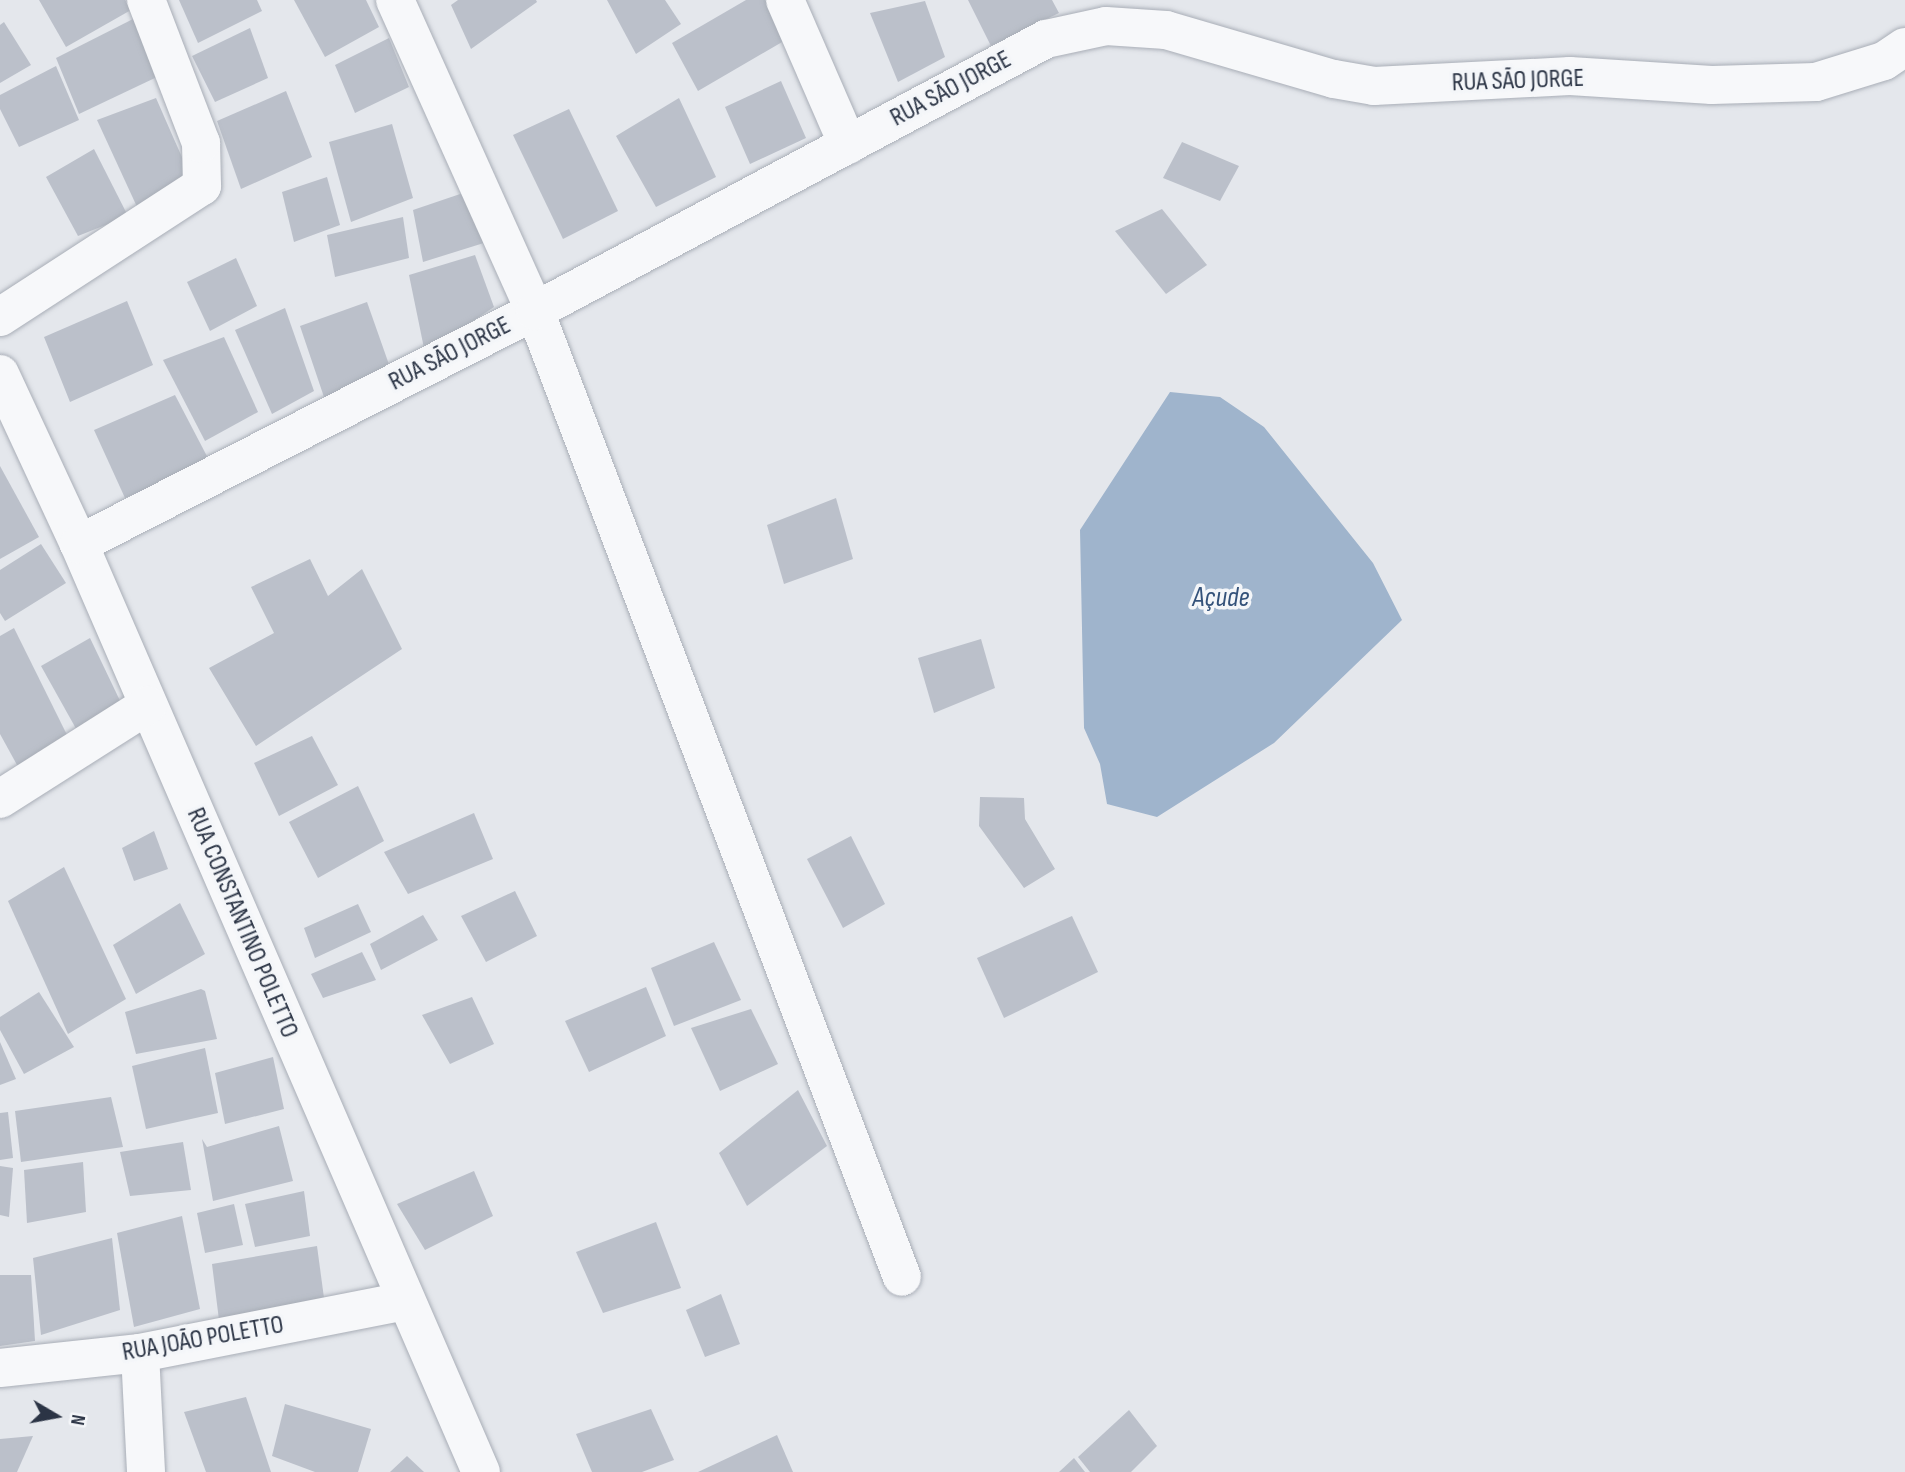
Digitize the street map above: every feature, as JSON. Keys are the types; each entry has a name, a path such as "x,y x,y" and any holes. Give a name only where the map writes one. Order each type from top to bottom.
{"street":[{"path":"0,317 202,186 201,142 146,0"},
{"path":"395,0 535,311 902,1277"},
{"path":"785,0 848,145"},
{"name":"RUA SÃO JORGE","path":"79,544 535,311 1046,39 1106,26 1166,30 1334,79 1374,86 1570,76 1712,85 1815,82 1884,61 1905,47"},
{"name":"RUA CONSTANTINO POLETTO","path":"0,374 79,544 481,1472"},
{"path":"0,799 148,705"},
{"name":"RUA JOÃO POLETTO","path":"0,1368 140,1353 405,1301"},
{"path":"140,1353 146,1472"}],"water":[{"name":"Açude","path":"1170,392 1220,397 1264,427 1373,563 1402,620 1274,743 1157,817 1107,804 1100,764 1084,728 1080,530"}],"building":[{"path":"39,0 125,0 131,10 66,47"},
{"path":"179,0 257,0 262,11 198,43"},
{"path":"294,0 366,0 379,27 325,57"},
{"path":"458,0 537,2 471,49 451,5"},
{"path":"607,0 665,0 681,24 636,54"},
{"path":"746,0 768,0 789,38 698,91 672,43"},
{"path":"968,0 1052,0 1059,13 991,46"},
{"path":"925,1 945,57 898,82 870,13"},
{"path":"135,18 157,77 79,114 56,58"},
{"path":"4,22 31,65 0,83 0,25"},
{"path":"250,28 268,78 215,102 192,56"},
{"path":"389,38 409,87 355,113 335,65"},
{"path":"56,66 79,120 19,147 0,109 0,95"},
{"path":"781,81 806,138 750,164 725,107"},
{"path":"286,91 312,157 241,189 217,121"},
{"path":"156,98 195,187 138,209 97,120"},
{"path":"679,98 716,177 656,207 616,136"},
{"path":"569,109 618,211 563,239 513,135"},
{"path":"392,124 413,198 351,222 329,142"},
{"path":"1182,142 1239,166 1220,201 1163,178"},
{"path":"94,149 128,216 78,236 46,177"},
{"path":"327,177 340,225 294,242 282,192"},
{"path":"466,192 487,242 423,262 413,210"},
{"path":"1162,209 1207,265 1166,294 1115,231"},
{"path":"403,217 409,258 335,277 327,235"},
{"path":"475,255 494,307 425,353 409,275"},
{"path":"236,258 257,306 210,331 187,282"},
{"path":"127,301 153,365 70,402 44,337"},
{"path":"367,302 392,373 326,403 300,326"},
{"path":"285,308 314,391 272,414 235,330"},
{"path":"224,337 258,412 205,441 163,360"},
{"path":"175,395 210,462 125,498 94,430"},
{"path":"0,466 39,537 0,559"},
{"path":"836,498 853,559 784,584 767,525"},
{"path":"41,544 66,583 5,621 0,613 0,570"},
{"path":"310,559 328,596 362,569 402,649 256,746 209,668 274,633 251,587"},
{"path":"14,628 71,743 22,774 0,734 0,636"},
{"path":"90,638 123,707 79,734 41,666"},
{"path":"981,639 995,688 934,713 918,658"},
{"path":"312,736 338,785 279,816 254,763"},
{"path":"358,786 384,841 318,878 289,822"},
{"path":"980,797 1024,798 1025,819 1055,869 1024,888 979,826"},
{"path":"474,813 493,859 408,894 384,852"},
{"path":"154,831 168,869 134,881 122,848"},
{"path":"851,836 885,904 843,928 807,859"},
{"path":"64,867 126,999 68,1034 8,901"},
{"path":"515,891 537,936 486,962 461,916"},
{"path":"180,903 205,954 136,994 113,945"},
{"path":"358,904 371,932 315,958 304,928"},
{"path":"423,915 438,940 381,970 370,944"},
{"path":"1072,916 1098,972 1004,1018 977,958"},
{"path":"714,942 741,1000 674,1026 651,968"},
{"path":"362,952 376,980 323,998 311,974"},
{"path":"646,987 666,1036 589,1072 565,1021"},
{"path":"201,989 205,991 217,1039 136,1054 125,1012"},
{"path":"39,992 74,1047 24,1074 0,1030 0,1017"},
{"path":"472,997 494,1044 450,1064 422,1015"},
{"path":"751,1009 778,1064 720,1091 691,1028"},
{"path":"0,1042 16,1079 0,1085"},
{"path":"205,1048 218,1113 146,1129 132,1066"},
{"path":"273,1057 284,1109 225,1124 215,1073"},
{"path":"798,1090 827,1146 747,1206 719,1153"},
{"path":"111,1097 123,1147 21,1162 15,1111"},
{"path":"8,1112 13,1158 0,1160 0,1113"},
{"path":"279,1126 293,1181 213,1201 202,1139 207,1147"},
{"path":"183,1142 191,1190 130,1196 120,1152"},
{"path":"83,1162 86,1212 27,1223 24,1170"},
{"path":"0,1166 13,1168 9,1217 0,1215"},
{"path":"474,1171 493,1216 425,1250 397,1204"},
{"path":"304,1191 310,1236 255,1247 245,1204"},
{"path":"234,1204 243,1245 205,1253 197,1213"},
{"path":"182,1216 200,1309 134,1327 117,1233"},
{"path":"656,1222 681,1288 603,1313 576,1252"},
{"path":"112,1238 120,1310 41,1335 33,1258"},
{"path":"317,1246 324,1298 219,1320 212,1264"},
{"path":"0,1275 31,1275 35,1341 0,1346"},
{"path":"721,1294 740,1344 705,1357 686,1310"},
{"path":"246,1397 271,1472 206,1472 184,1412"},
{"path":"285,1404 371,1429 358,1472 315,1472 272,1456"},
{"path":"651,1409 674,1460 642,1472 592,1472 576,1434"},
{"path":"1129,1410 1157,1446 1131,1472 1090,1472 1078,1457"},
{"path":"777,1435 793,1472 698,1472"},
{"path":"33,1436 17,1472 0,1472 0,1439"},
{"path":"407,1456 424,1472 390,1472"},
{"path":"1074,1458 1085,1472 1059,1472"}]}
